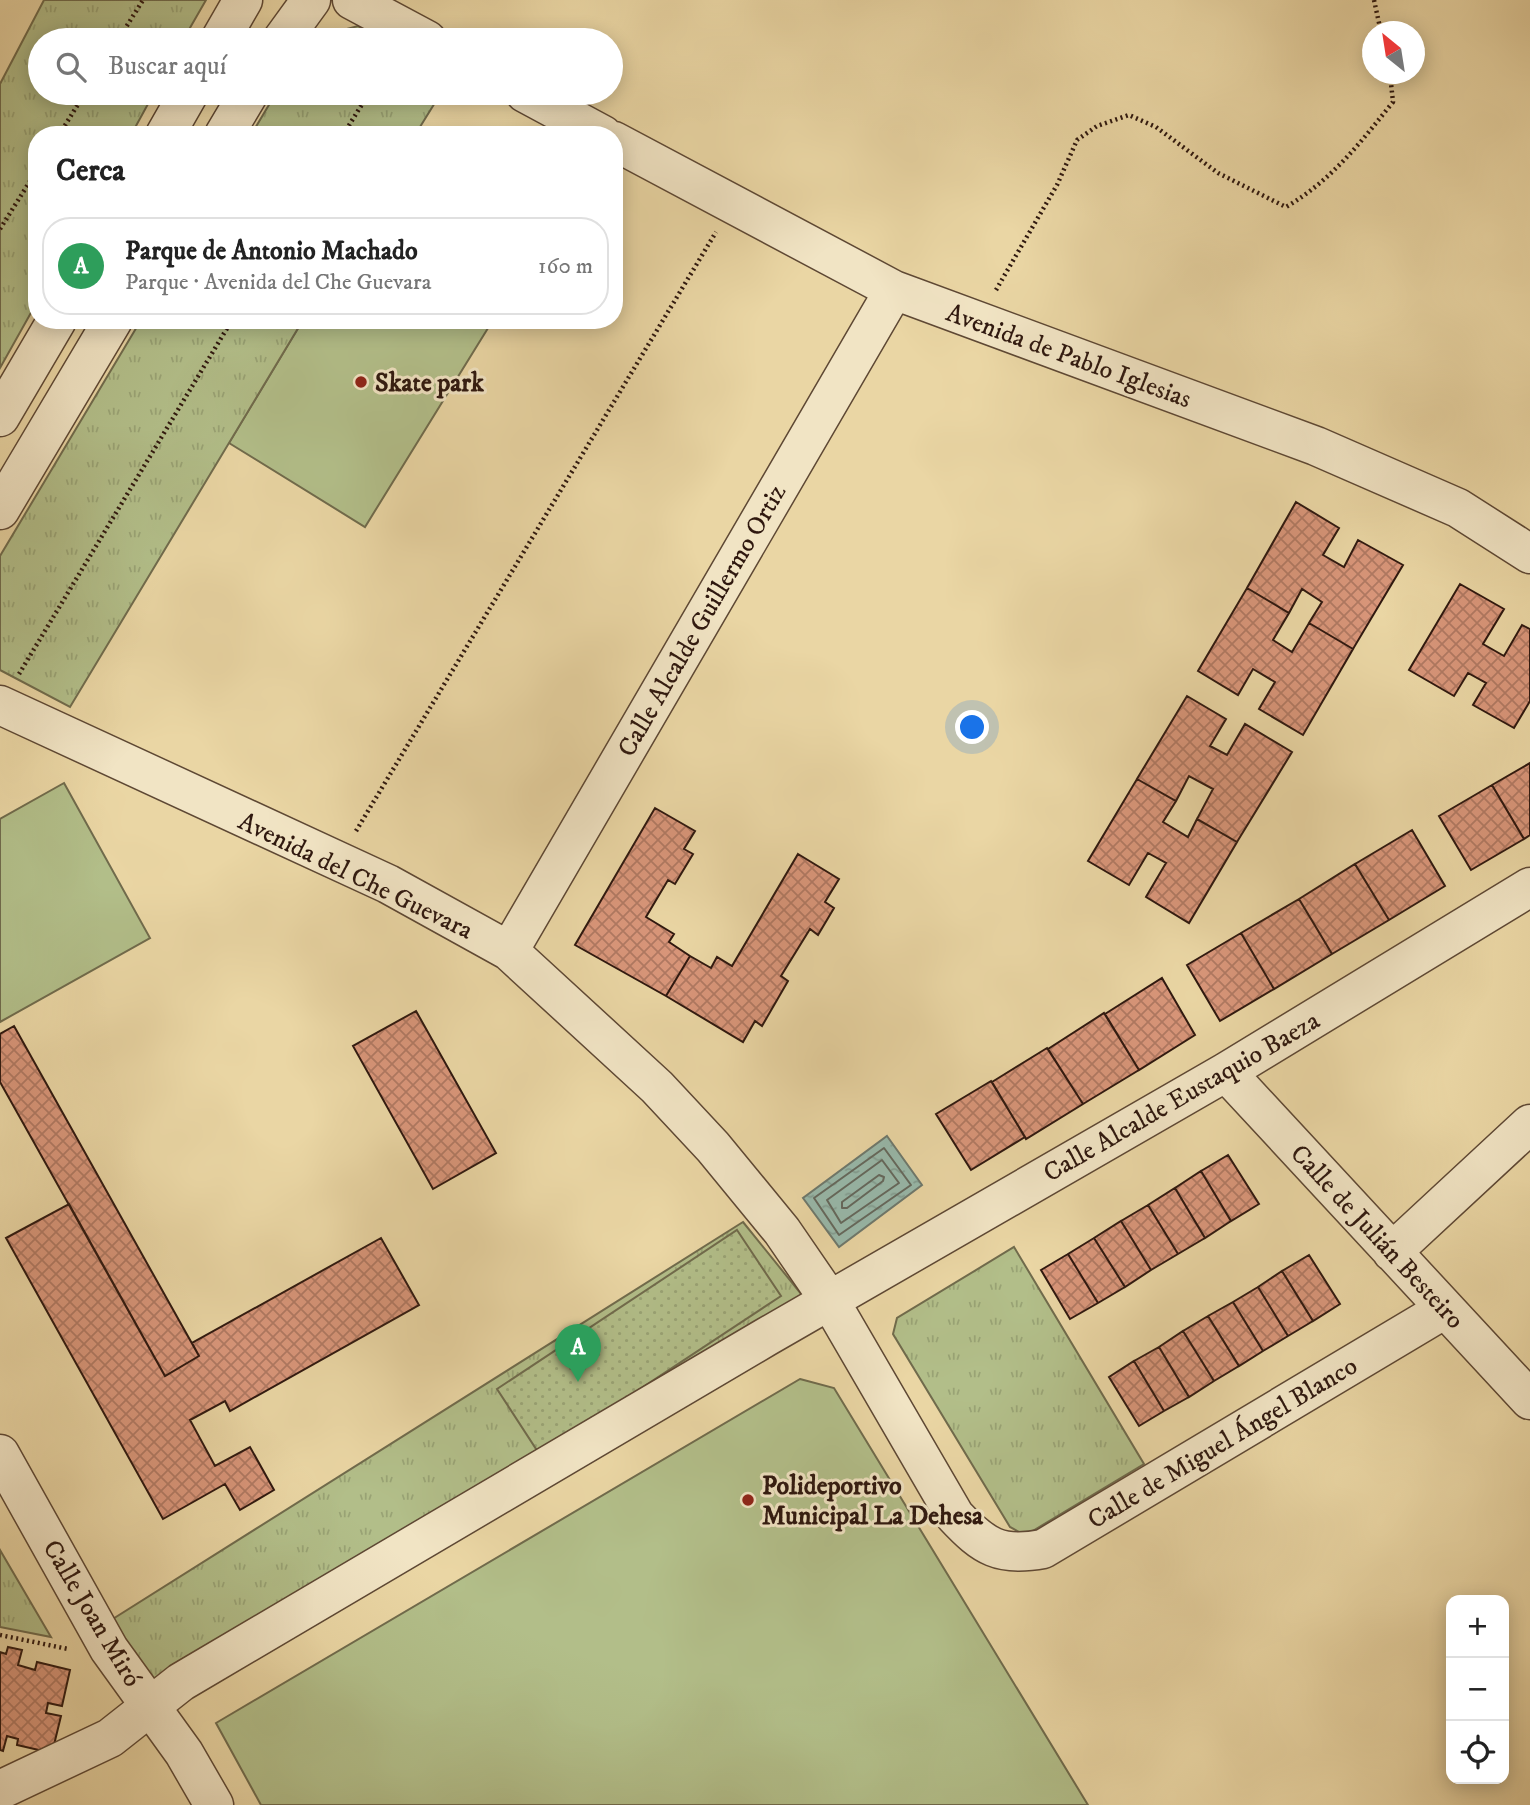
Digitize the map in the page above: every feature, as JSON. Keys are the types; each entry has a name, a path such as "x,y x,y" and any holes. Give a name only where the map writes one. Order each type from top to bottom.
{"street":[{"path":"227,28 243,0"},
{"path":"291,28 312,0"},
{"path":"352,0 404,28"},
{"path":"169,126 182,105"},
{"path":"229,126 242,105"},
{"path":"547,105 586,126"},
{"name":"Avenida de Pablo Iglesias","path":"623,146 894,290 1316,446 1458,508 1530,554"},
{"name":"Calle Alcalde Guillermo Ortiz","path":"509,951 894,290"},
{"path":"0,417 52,329"},
{"path":"0,510 108,329"},
{"name":"Avenida del Che Guevara","path":"0,705 388,884 509,951 657,1087 713,1147 782,1231 830,1301 955,1516 973,1535 993,1549"},
{"name":"Calle Alcalde Eustaquio Baeza","path":"0,1790 110,1738 181,1682 1226,1072 1530,887"},
{"name":"Calle de Julián Besteiro","path":"1226,1072 1530,1400"},
{"path":"1392,1252 1530,1124"},
{"name":"Calle de Miguel Ángel Blanco","path":"993,1549 1017,1554 1043,1549 1445,1309"},
{"name":"Calle Joan Miró","path":"0,1454 108,1649 184,1753 214,1805"}],"path":[{"path":"126,28 143,0"},
{"path":"1374,0 1379,21"},
{"path":"978,321 1057,184 1077,140 1097,126 1129,115 1156,127 1218,173 1286,207 1315,190 1349,158 1393,102 1391,84"},
{"path":"65,126 78,105"},
{"path":"349,126 362,105"},
{"path":"0,229 28,184"},
{"path":"338,862 733,204"},
{"path":"0,705 227,329"}],"green space":[{"path":"44,0 206,0 190,28 29,28"},
{"path":"28,31 28,105 147,105 136,126 28,126 28,318 0,368 0,84"},
{"path":"269,105 434,105 421,126 256,126"},
{"path":"136,329 298,329 70,707 0,670 0,556"},
{"name":"Skate park","path":"298,329 487,329 365,527 229,443"},
{"path":"64,783 150,938 0,1022 0,819"},
{"path":"743,1222 806,1300 153,1694 108,1622"},
{"path":"737,1230 781,1296 540,1455 497,1389"},
{"path":"1014,1247 1144,1464 1031,1532 1021,1533 1010,1527 893,1334 897,1318"},
{"name":"Polideportivo Municipal La Dehesa","path":"800,1379 834,1388 1088,1805 261,1805 216,1723"},
{"path":"0,1550 51,1637 0,1627"}],"water":[{"path":"887,1136 922,1185 839,1247 803,1198"}],"building":[{"path":"1296,502 1339,528 1323,555 1344,567 1358,540 1403,565 1353,649 1309,623 1322,602 1302,589 1289,613 1247,588"},
{"path":"1460,584 1504,609 1483,644 1504,656 1522,625 1530,629 1530,701 1514,728 1473,705 1486,683 1468,673 1454,696 1409,670"},
{"path":"1247,588 1289,613 1273,640 1292,652 1309,623 1353,649 1303,735 1259,709 1275,682 1253,669 1238,695 1198,671"},
{"path":"1187,696 1226,719 1210,746 1227,755 1245,724 1292,752 1237,842 1197,819 1213,789 1189,776 1176,801 1137,779"},
{"path":"1530,763 1530,835 1524,839 1492,785"},
{"path":"1137,779 1176,801 1163,822 1188,837 1197,819 1237,842 1189,923 1146,897 1166,863 1148,853 1129,885 1088,861"},
{"path":"1492,785 1524,839 1471,870 1439,816"},
{"path":"655,808 695,831 684,849 693,854 675,884 668,880 646,917 674,934 669,942 690,956 666,996 575,945"},
{"path":"1412,830 1445,886 1389,920 1355,864"},
{"path":"798,854 839,879 825,902 834,908 818,935 810,929 781,976 788,981 762,1026 755,1021 743,1042 666,996 690,956 711,968 717,957 732,966"},
{"path":"1355,864 1389,920 1332,954 1299,899"},
{"path":"1299,899 1332,954 1274,989 1241,933"},
{"path":"1241,933 1274,989 1220,1021 1187,965"},
{"path":"1162,978 1195,1035 1139,1070 1105,1014"},
{"path":"416,1011 496,1153 433,1189 353,1046"},
{"path":"1104,1013 1139,1070 1083,1104 1048,1049"},
{"path":"14,1026 199,1356 165,1376 0,1082 0,1034"},
{"path":"1047,1048 1083,1104 1026,1139 992,1082"},
{"path":"991,1081 1025,1137 971,1170 936,1114"},
{"path":"1228,1155 1259,1204 1231,1221 1201,1171"},
{"path":"1201,1171 1231,1221 1205,1238 1175,1188"},
{"path":"1175,1188 1205,1238 1178,1254 1148,1205"},
{"path":"69,1204 165,1376 199,1356 192,1343 381,1238 419,1305 230,1411 225,1401 190,1420 215,1466 250,1447 274,1490 240,1510 225,1484 163,1519 6,1238"},
{"path":"1148,1205 1178,1254 1151,1270 1121,1221"},
{"path":"1121,1221 1151,1270 1125,1287 1094,1238"},
{"path":"1094,1238 1125,1287 1098,1303 1068,1254"},
{"path":"1068,1254 1098,1303 1070,1319 1041,1270"},
{"path":"1309,1255 1340,1304 1313,1321 1282,1271"},
{"path":"1282,1271 1313,1321 1288,1336 1258,1287"},
{"path":"1258,1287 1288,1336 1263,1351 1233,1302"},
{"path":"1233,1302 1263,1351 1239,1366 1208,1316"},
{"path":"1208,1316 1239,1366 1214,1381 1183,1331"},
{"path":"1183,1331 1214,1381 1189,1397 1159,1347"},
{"path":"1159,1347 1189,1397 1164,1411 1134,1361"},
{"path":"1134,1361 1164,1411 1139,1426 1109,1377"},
{"path":"8,1647 22,1650 18,1665 35,1670 37,1662 70,1670 62,1706 48,1703 46,1713 61,1716 52,1753 17,1745 18,1739 7,1736 3,1751 0,1750 0,1652 6,1654"}],"place":[{"name":"Skate park","path":"361,382"},
{"name":"Parque de Antonio Machado","path":"578,1382"},
{"name":"Polideportivo Municipal La Dehesa","path":"748,1500"}]}
